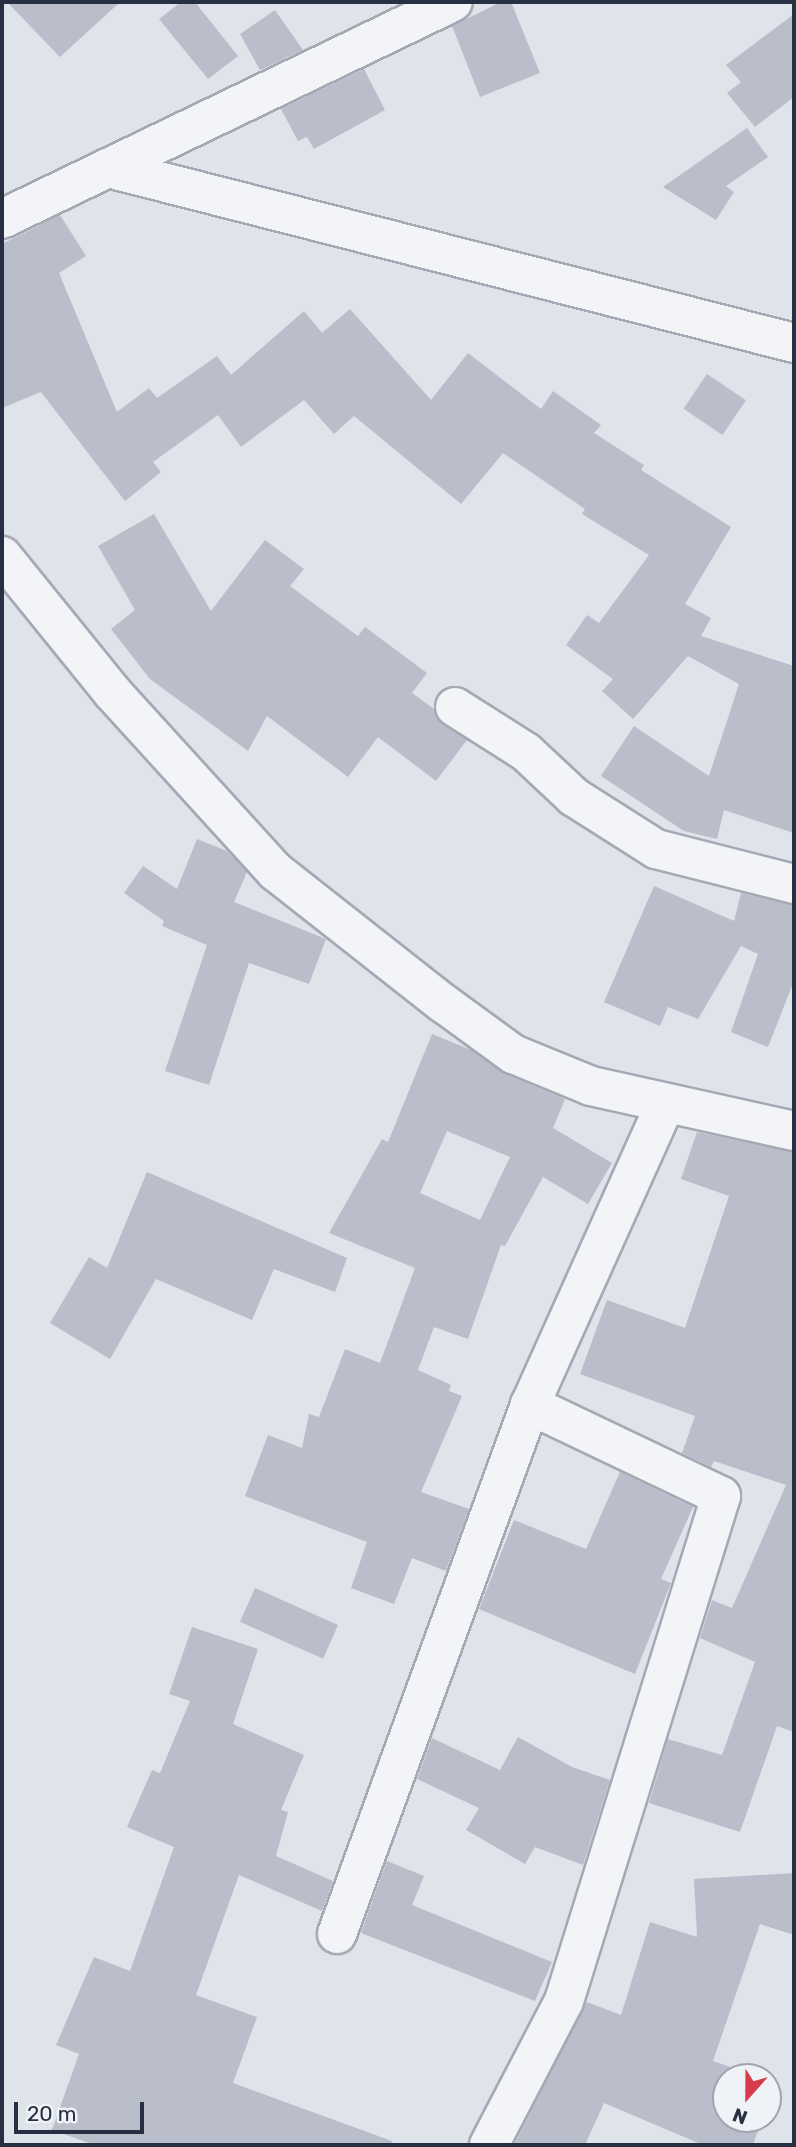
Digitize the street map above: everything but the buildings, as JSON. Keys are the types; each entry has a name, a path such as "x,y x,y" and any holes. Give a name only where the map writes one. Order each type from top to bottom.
{"street":[{"path":"2,219 452,2"},
{"path":"108,168 794,343"},
{"path":"2,556 113,693 275,871 513,1054 591,1086 794,1129"},
{"path":"455,707 526,752 574,797 656,849 794,884"},
{"path":"337,1934 530,1405 666,1103"},
{"path":"489,2145 564,2001 721,1496 530,1405"}]}
